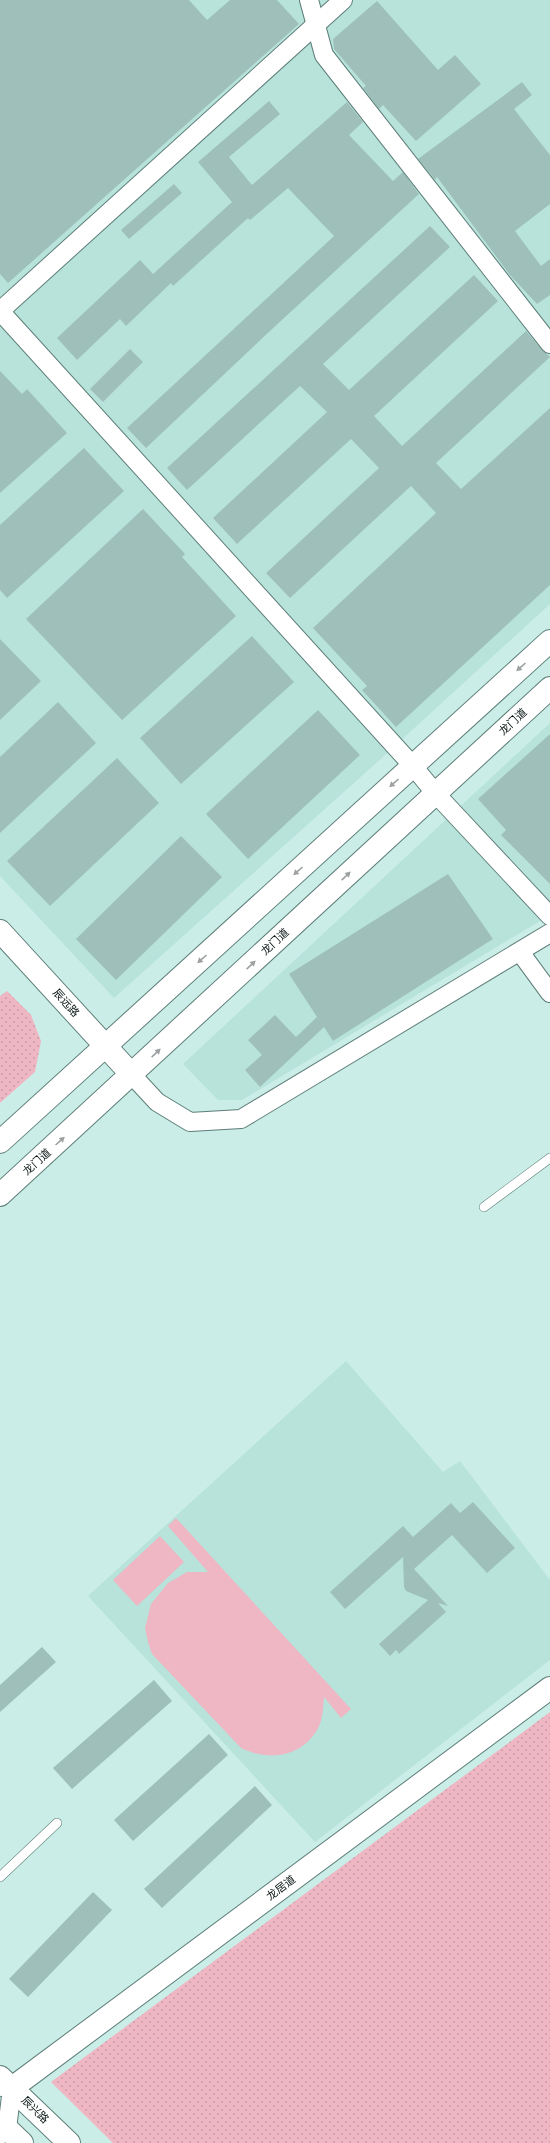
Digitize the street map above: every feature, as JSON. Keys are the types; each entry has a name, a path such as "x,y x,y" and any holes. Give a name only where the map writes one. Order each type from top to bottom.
{"main road":[{"path":"0,1142 550,641"},
{"name":"龙门道","path":"0,1195 132,1075 550,688"},
{"name":"辰远路","path":"0,931 132,1075"},
{"name":"龙居道","path":"4,2084 550,1688"},
{"name":"辰兴路","path":"4,2084 69,2143"}],"street":[{"path":"309,0 324,54 550,344"},
{"path":"344,0 0,311 413,766 436,794 550,916"},
{"path":"132,1075 157,1102 190,1122 242,1118 550,933"},
{"path":"520,952 550,993"},
{"path":"4,2084 7,2132"}],"lane":[{"path":"484,1207 550,1158"},
{"path":"0,1877 57,1823"}],"shaded area":[{"path":"0,0 550,0 550,604 374,765 114,998 0,876"},
{"path":"550,723 550,915 242,1100 218,1100 183,1064"},
{"path":"7,991 31,1015 41,1041 35,1072 0,1103 0,996"},
{"path":"346,1361 443,1472 460,1461 550,1580 550,1660 315,1842 88,1596"},
{"path":"176,1518 351,1709 341,1718 324,1697 322,1718 317,1730 302,1746 293,1751 283,1754 262,1755 241,1748 152,1654 145,1628 151,1604 168,1583 187,1572 208,1572 168,1526"},
{"path":"160,1536 184,1562 137,1606 113,1580"},
{"path":"550,1712 550,2143 113,2143 51,2082"}],"building":[{"path":"0,0 189,0 207,20 230,0 277,0 299,24 8,283 0,274"},
{"path":"377,1 438,70 455,55 481,84 416,141 383,105 379,109 363,88 366,86 334,49 333,39"},
{"path":"522,82 532,95 514,109 550,155 550,204 515,231 541,266 550,259 550,295 537,304 510,275 437,177 435,180 418,159"},
{"path":"269,101 280,114 229,157 252,185 347,102 363,122 349,135 393,181 403,172 419,194 271,330 146,448 127,428 334,236 288,188 250,220 248,218 173,286 171,283 126,326 120,319 77,360 57,338 140,260 153,274 232,202 198,162"},
{"path":"174,184 182,193 129,239 121,230"},
{"path":"430,226 450,247 323,364 349,390 474,275 498,301 374,416 402,446 526,331 550,357 436,463 461,489 550,408 550,585 396,727 362,690 367,686 313,628 436,513 411,486 290,598 266,573 379,468 351,439 237,544 213,518 327,412 300,386 187,490 167,468"},
{"path":"130,349 143,362 103,402 90,389"},
{"path":"0,371 22,394 27,389 67,433 0,493"},
{"path":"84,448 124,491 7,598 0,590 0,525"},
{"path":"143,509 185,554 182,557 236,616 122,720 26,619"},
{"path":"252,636 294,682 181,784 140,738"},
{"path":"0,639 41,681 0,720"},
{"path":"58,702 96,743 0,833 0,757"},
{"path":"318,710 360,755 248,859 206,814"},
{"path":"550,734 550,884 501,835 506,830 478,799"},
{"path":"117,758 159,803 50,906 7,861"},
{"path":"181,836 222,877 116,980 76,939"},
{"path":"448,874 493,939 333,1041 324,1027 260,1087 245,1070 262,1055 248,1040 275,1015 296,1037 317,1017 289,974"},
{"path":"473,1502 515,1548 487,1573 452,1535 414,1569 448,1606 438,1603 446,1612 399,1654 396,1650 390,1656 379,1644 428,1600 406,1591 404,1587 403,1557 345,1609 330,1592 403,1526 413,1537 451,1503 460,1513"},
{"path":"42,1647 56,1662 0,1712 0,1685"},
{"path":"154,1680 172,1701 72,1789 53,1768"},
{"path":"209,1734 228,1755 133,1841 114,1820"},
{"path":"255,1786 272,1805 162,1908 144,1889"},
{"path":"93,1892 112,1910 28,1997 9,1979"}]}
